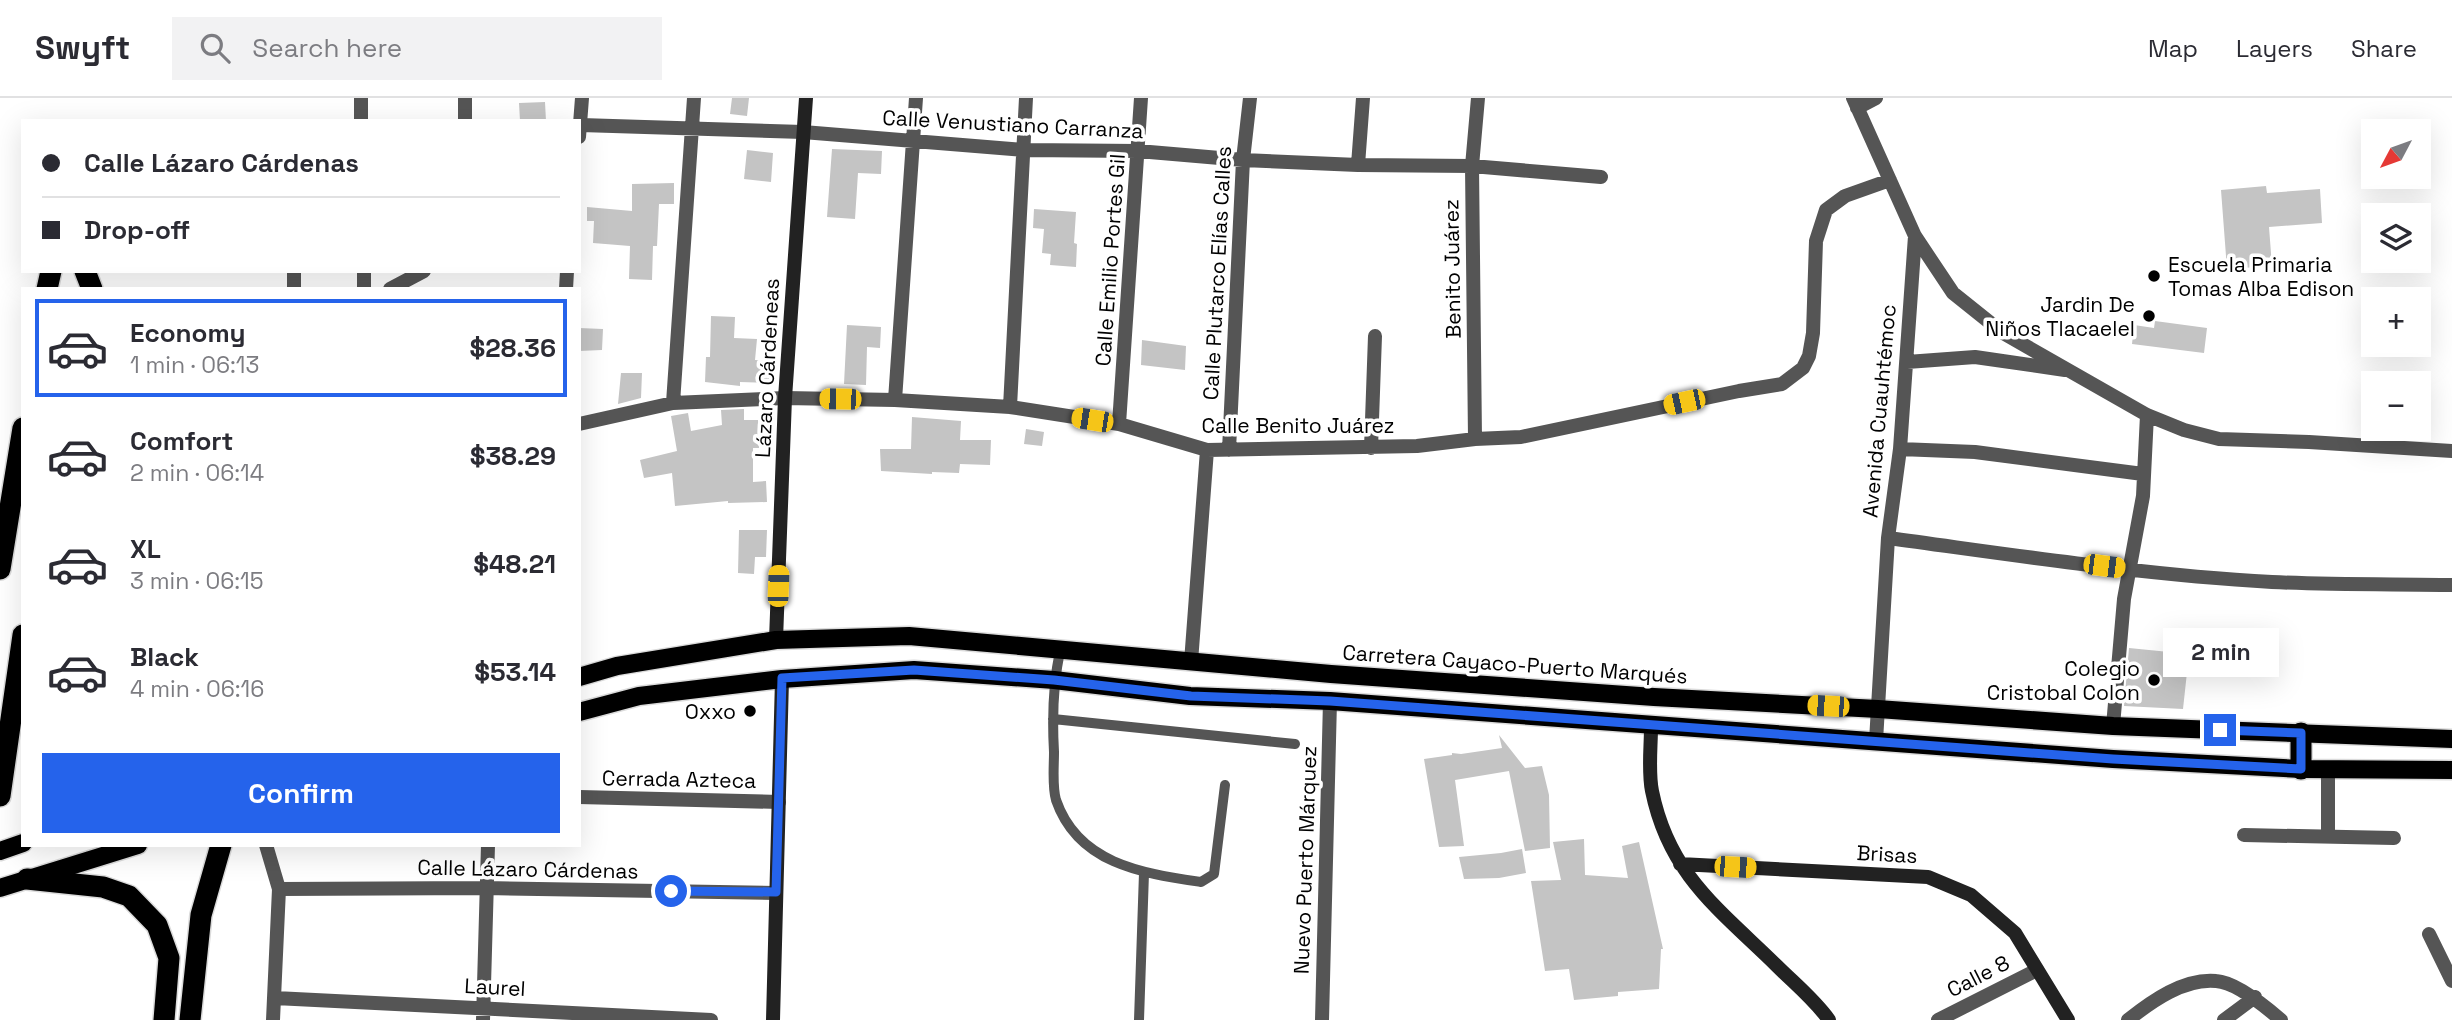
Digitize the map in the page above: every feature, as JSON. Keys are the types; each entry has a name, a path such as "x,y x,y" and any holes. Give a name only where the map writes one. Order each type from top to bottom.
{"highway":[{"path":"0,569 6,493 21,436"},
{"path":"0,796 21,649"},
{"path":"2301,733 2301,769"},
{"path":"190,1020 201,915 220,847"},
{"path":"27,879 103,887 129,896 156,925 169,958 164,1020"}],"main road":[{"name":"Carretera Cayaco-Puerto Marqués","path":"581,676 617,666 776,640 909,636 1191,662 1640,696 2113,726 2452,739"},
{"path":"581,711 639,696 782,678 914,670 1054,680 1191,696 1330,701 1651,727 2113,759 2301,769 2452,770"},
{"path":"0,851 21,844"},
{"path":"0,888 131,847"}],"street":[{"path":"361,98 361,119"},
{"path":"465,98 465,119"},
{"path":"581,119 582,98"},
{"path":"673,403 694,98"},
{"name":"Lázaro Cárdeneas","path":"776,640 785,398 806,98"},
{"path":"895,400 916,98"},
{"path":"1010,407 1026,98"},
{"name":"Calle Emilio Portes Gil","path":"1119,424 1141,98"},
{"name":"Calle Plutarco Elías Calles","path":"1229,450 1243,160 1250,98"},
{"path":"1359,165 1363,98"},
{"name":"Benito Juárez","path":"1475,439 1472,166 1478,98"},
{"path":"1855,103 1876,98"},
{"name":"Avenida Cuauhtémoc","path":"1855,103 1914,236 1900,449 1888,538 1876,741"},
{"name":"Calle Venustiano Carranza","path":"581,131 691,127 803,132 1024,150 1138,151 1243,160 1472,166 1601,177"},
{"name":"Calle Benito Juárez","path":"581,424 673,403 785,398 895,400 1010,407 1119,424 1206,450 1371,448 1521,438 1782,384 1803,368 1809,356 1813,332 1816,241 1826,210 1845,196 1890,180"},
{"path":"1914,236 1953,293 2003,333 2147,415 2183,430 2219,439 2452,450"},
{"path":"394,287 420,273"},
{"path":"1371,448 1375,336"},
{"path":"1907,362 1975,357 2073,371"},
{"path":"2113,726 2124,599 2143,496 2147,415"},
{"path":"1900,449 1975,452 2143,474"},
{"path":"1191,662 1206,450"},
{"path":"1888,538 2131,570 2273,582 2452,585"},
{"path":"773,1020 782,678"},
{"name":"Nuevo Puerto Márquez","path":"1322,1020 1330,701"},
{"path":"1651,727 1651,789 1663,827 1680,864 1709,903 1829,1020"},
{"path":"2328,769 2328,836"},
{"name":"Cerrada Azteca","path":"581,797 779,802"},
{"path":"2244,835 2394,838"},
{"path":"267,847 279,889 273,1020"},
{"path":"483,1014 488,847"},
{"name":"Brisas","path":"1680,864 1928,877 1971,895 2015,933 2068,1020"},
{"name":"Calle Lázaro Cárdenas","path":"279,889 486,888 776,892"},
{"path":"2429,934 2446,955 2452,981"},
{"name":"Calle 8","path":"1938,1020 2037,970"},
{"path":"2128,1020 2185,984 2218,980 2255,998 2281,1020"},
{"name":"Laurel","path":"275,998 483,1014 711,1020"},
{"path":"2224,1020 2255,998"}],"lane":[{"path":"1060,651 1054,680 1056,798 1071,830 1097,855 1144,873 1200,882 1209,879 1214,874 1225,785"},
{"path":"1053,719 1295,744"},
{"path":"1139,1020 1144,873"}],"building":[{"path":"732,98 749,98 747,116 730,114"},
{"path":"545,102 546,119 520,119 519,103"},
{"path":"832,149 882,151 881,174 858,173 855,219 827,217"},
{"path":"747,150 773,153 771,182 744,179"},
{"path":"674,183 674,204 659,204 657,246 653,246 652,280 629,279 630,246 593,243 594,221 587,221 587,207 632,211 632,184"},
{"path":"2266,186 2267,193 2320,189 2322,223 2269,227 2272,266 2227,269 2221,190"},
{"path":"1034,209 1076,212 1076,267 1050,265 1051,254 1042,253 1044,229 1033,228"},
{"path":"711,316 735,317 734,338 757,339 755,360 775,361 774,383 740,382 740,386 705,382 706,357 710,357"},
{"path":"2155,321 2207,328 2204,353 2132,344 2134,325 2154,328"},
{"path":"847,325 881,327 880,348 867,347 866,385 844,384"},
{"path":"581,328 603,329 602,350 581,351"},
{"path":"1142,340 1186,346 1185,370 1141,365"},
{"path":"621,373 642,373 641,398 618,404"},
{"path":"744,409 744,420 758,420 759,448 753,448 753,482 766,481 767,502 728,501 675,506 672,473 644,478 640,460 677,451 671,416 688,413 691,431 722,425 721,410"},
{"path":"912,417 961,421 960,440 991,440 990,465 960,464 959,473 881,471 880,449 911,449"},
{"path":"1026,429 1044,432 1042,446 1024,444"},
{"path":"739,530 767,530 766,557 755,557 754,574 738,573"},
{"name":"Colegio Cristobal Colon","path":"2129,648 2189,654 2183,709 2124,706"},
{"path":"1499,735 1525,768 1542,766 1549,795 1550,848 1525,851 1509,771 1455,780 1464,846 1439,847 1424,759 1502,748"},
{"path":"1584,839 1585,875 1628,878 1622,846 1639,842 1663,949 1659,989 1618,992 1618,996 1574,1000 1569,969 1545,971 1531,881 1561,880 1553,842"},
{"path":"1522,849 1526,873 1499,878 1464,879 1459,857"}],"place":[{"name":"Escuela Primaria Tomas Alba Edison","path":"2154,276"},
{"name":"Jardin De Niños Tlacaelel","path":"2149,316"},
{"name":"Colegio Cristobal Colon","path":"2154,680"},
{"name":"Oxxo","path":"750,711"}],"route":[{"path":"671,891 776,892 782,678 914,670 1054,680 1191,696 1330,701 1651,727 2113,759 2301,769 2301,733 2220,730"}]}
